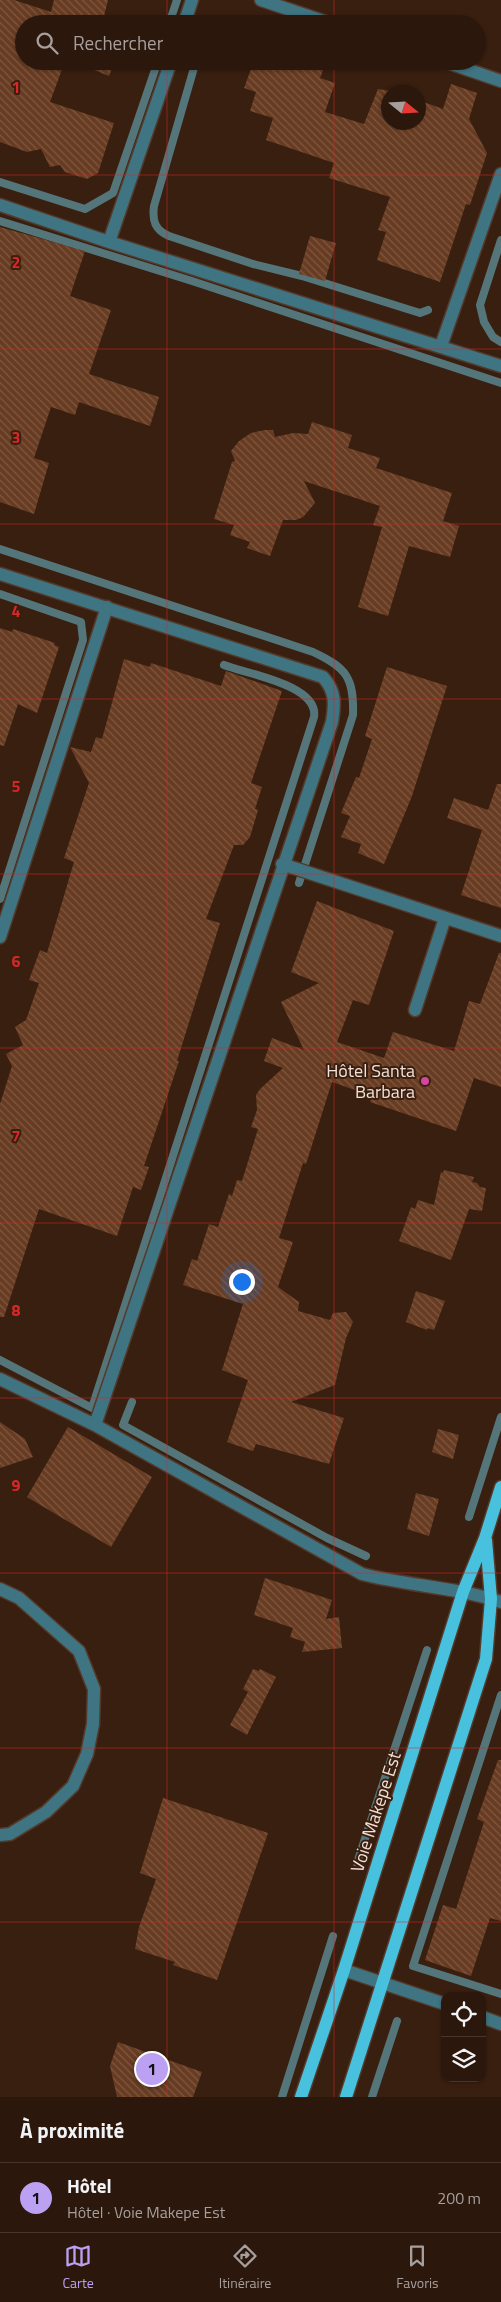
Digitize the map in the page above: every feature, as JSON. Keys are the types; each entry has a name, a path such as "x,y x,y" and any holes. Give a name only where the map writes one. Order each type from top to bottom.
{"main road":[{"name":"Voie Makepe Est","path":"301,2097 344,1970 463,1592 486,1538 501,1488"},
{"name":"Voie Makepe Est","path":"346,2097 478,1687 496,1600 486,1538"}],"street":[{"path":"187,15 192,0"},
{"path":"261,0 305,15"},
{"path":"109,242 168,70"},
{"path":"469,70 501,81"},
{"path":"441,346 501,174"},
{"path":"0,205 109,242 501,366"},
{"path":"0,574 323,676 332,688 335,700 332,722 282,864 95,1425"},
{"path":"0,938 107,607"},
{"path":"282,864 501,936"},
{"path":"415,1010 445,918"},
{"path":"0,1378 95,1425 362,1574 389,1581 463,1592 496,1600"},
{"path":"0,1589 19,1598 79,1651 94,1689 93,1724 87,1754 73,1786 46,1812 10,1834 0,1835"},
{"path":"344,1970 441,2003"},
{"path":"486,2018 501,2024"}],"building":[{"path":"0,0 14,0 51,12 54,0 108,0 104,15 15,15 15,70 62,70 50,102 114,123 98,173 87,179 65,172 60,165 50,167 41,149 27,152 0,142"},
{"path":"94,70 111,70 109,76"},
{"path":"251,70 323,70 320,78 335,83 325,112 364,124 378,89 381,89 381,130 426,130 426,103 443,109 451,84 477,93 469,119 487,153 470,205 466,204 440,282 377,260 386,232 378,230 390,197 329,178 334,163 266,140 273,118 250,111 256,92 244,88"},
{"path":"0,227 85,251 70,296 111,310 89,374 159,397 150,426 79,402 75,415 51,407 34,458 49,463 34,514 0,502"},
{"path":"310,236 336,243 325,281 299,274"},
{"path":"312,422 352,435 348,448 380,458 376,468 452,493 443,521 459,526 450,557 409,546 388,616 358,607 382,527 373,525 380,506 304,481 315,503 303,517 296,520 283,520 270,556 247,548 250,542 230,535 234,525 214,519 232,462 235,461 231,451 239,441 251,433 265,430 273,430 275,437 293,433 308,434"},
{"path":"0,628 12,632 13,629 55,643 54,645 59,647 37,713 18,704 4,746 0,745"},
{"path":"124,659 150,667 151,663 221,686 226,671 282,691 251,783 262,787 255,809 258,810 250,837 243,845 234,845 206,919 220,923 177,1061 179,1061 144,1166 149,1167 141,1190 133,1187 117,1236 39,1209 4,1317 0,1317 0,1104 12,1066 6,1054 23,1045 15,1027 26,1020 39,983 29,980 40,950 47,953 74,862 64,858 89,783 70,747 91,752 96,737 102,739"},
{"path":"387,667 447,686 412,796 384,864 358,853 361,844 341,837 350,816 341,813 356,777 359,778 372,739 365,736"},
{"path":"497,784 501,784 501,908 461,895 482,830 447,818 454,798 488,810"},
{"path":"317,901 394,931 369,1005 353,1000 337,1042 384,1058 393,1032 454,1051 469,1001 480,1004 499,953 501,953 501,1087 474,1078 456,1131 370,1102 372,1096 332,1082 306,1164 303,1163 279,1238 293,1242 278,1287 299,1302 298,1311 330,1320 333,1313 346,1312 353,1322 346,1338 335,1385 291,1402 344,1418 329,1464 256,1444 253,1451 227,1442 248,1380 222,1370 243,1304 183,1285 192,1259 197,1261 209,1224 218,1227 229,1194 232,1196 237,1180 242,1181 258,1129 251,1127 257,1110 256,1095 283,1068 264,1061 272,1038 304,1050 281,1002 319,983 291,972"},
{"path":"444,1170 474,1177 472,1182 486,1188 482,1211 469,1209 451,1260 399,1241 411,1207 415,1209 418,1200 434,1205 441,1172 443,1173"},
{"path":"416,1291 445,1301 434,1330 428,1328 427,1330 406,1322"},
{"path":"0,1422 25,1439 33,1457 0,1468"},
{"path":"68,1427 152,1477 111,1547 27,1497"},
{"path":"438,1429 459,1435 453,1459 432,1452"},
{"path":"416,1493 439,1499 429,1536 407,1529"},
{"path":"265,1578 332,1600 326,1619 339,1617 342,1648 302,1652 305,1642 290,1637 293,1628 254,1615"},
{"path":"253,1669 259,1671 260,1669 276,1677 247,1735 230,1725 248,1692 243,1689"},
{"path":"498,1760 501,1760 501,1921 490,1918 471,1976 425,1960 443,1905 456,1909 484,1822 477,1819"},
{"path":"163,1798 268,1833 217,1980 173,1965 175,1962 135,1949 139,1927 156,1879 140,1873"},
{"path":"118,2042 202,2072 193,2097 117,2097 110,2066"}],"waterway":[{"path":"172,15 177,0"},
{"path":"0,182 85,209 113,193 155,70"},
{"path":"193,70 154,206 154,221 160,231 169,236 253,264 302,276 420,313 428,310"},
{"path":"0,221 192,281 501,383"},
{"path":"501,240 480,305 484,322 493,337 501,342"},
{"path":"0,549 313,652 341,669 350,683 353,715 299,883"},
{"path":"0,594 81,622 83,640 0,899"},
{"path":"0,1360 92,1408 314,717 313,706 294,689 280,682 224,665"},
{"path":"132,1402 123,1425 327,1538 366,1556"},
{"path":"469,1517 501,1417"},
{"path":"357,1863 427,1650"},
{"path":"501,1695 413,1966 501,1994"},
{"path":"282,2097 333,1936"},
{"path":"372,2097 397,2021"}],"place":[{"name":"Hôtel Santa Barbara","path":"425,1081"},
{"name":"Hôtel","path":"152,2069"}]}
